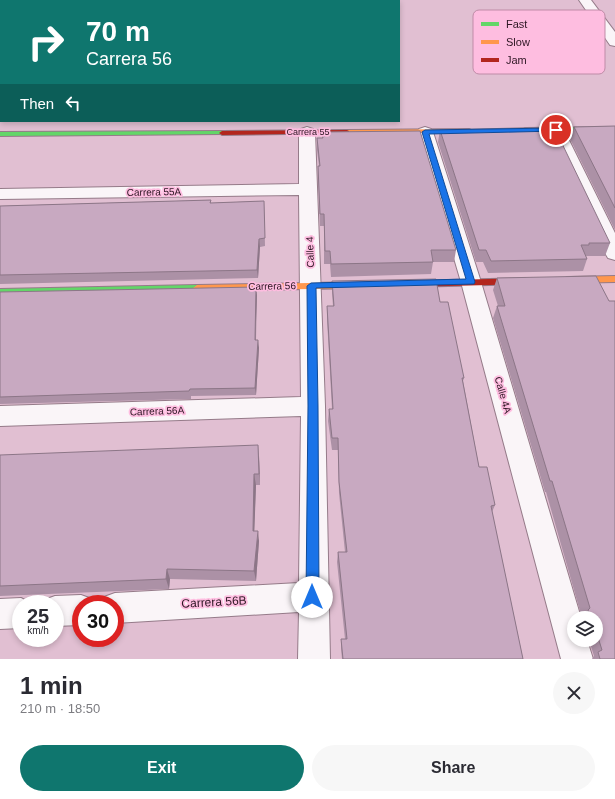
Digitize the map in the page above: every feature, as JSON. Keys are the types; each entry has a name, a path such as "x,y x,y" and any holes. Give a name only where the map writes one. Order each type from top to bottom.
{"street":[{"path":"584,0 591,10"},
{"path":"605,28 615,42"},
{"path":"517,130 615,129"},
{"path":"556,130 615,252"},
{"name":"Carrera 55","path":"0,134 479,131"},
{"name":"Calle 4","path":"307,132 313,406 312,597 314,659"},
{"name":"Calle 4A","path":"425,132 471,282 577,659"},
{"name":"Carrera 55A","path":"0,194 308,190"},
{"path":"554,280 615,279"},
{"path":"399,284 531,281"},
{"name":"Carrera 56","path":"0,292 375,284"},
{"name":"Carrera 56A","path":"0,416 313,406"},
{"name":"Carrera 56B","path":"124,607 312,597"},
{"path":"0,614 12,613"}],"building":[{"path":"615,126 615,208 574,127"},
{"path":"554,127 610,243 589,243 589,245 581,245 587,259 491,261 486,250 479,250 440,130"},
{"path":"420,131 456,250 431,250 433,262 331,264 330,251 325,251 324,214 320,214 318,166 320,166 317,138 323,138 322,132"},
{"path":"211,200 210,203 264,201 265,238 259,239 257,270 0,275 0,206"},
{"path":"596,276 609,301 615,301 615,659 600,659 598,652 602,650 601,647 603,647 603,611 588,610 590,608 552,481 550,481 497,306 505,306 497,278"},
{"path":"436,279 440,302 448,302 464,378 462,378 479,467 487,467 495,505 491,506 523,659 343,659 341,639 347,639 338,552 347,552 339,482 338,438 332,438 329,409 333,409 327,306 334,306 332,281"},
{"path":"256,287 255,340 258,340 255,388 190,389 189,391 0,397 0,292"},
{"path":"258,445 259,474 254,474 253,531 258,531 254,571 167,569 166,579 0,586 0,455"}],"traffic: fast":[{"path":"525,130 615,129"},
{"path":"0,134 222,133"},
{"path":"0,292 197,288"}],"traffic: slow":[{"path":"347,132 469,131"},
{"path":"567,280 615,279"},
{"path":"197,288 363,285"}],"traffic: jam":[{"path":"222,133 347,132"},
{"path":"407,284 525,281"}],"route":[{"path":"312,597 313,406 311,286 471,282 425,132 556,130"}]}
